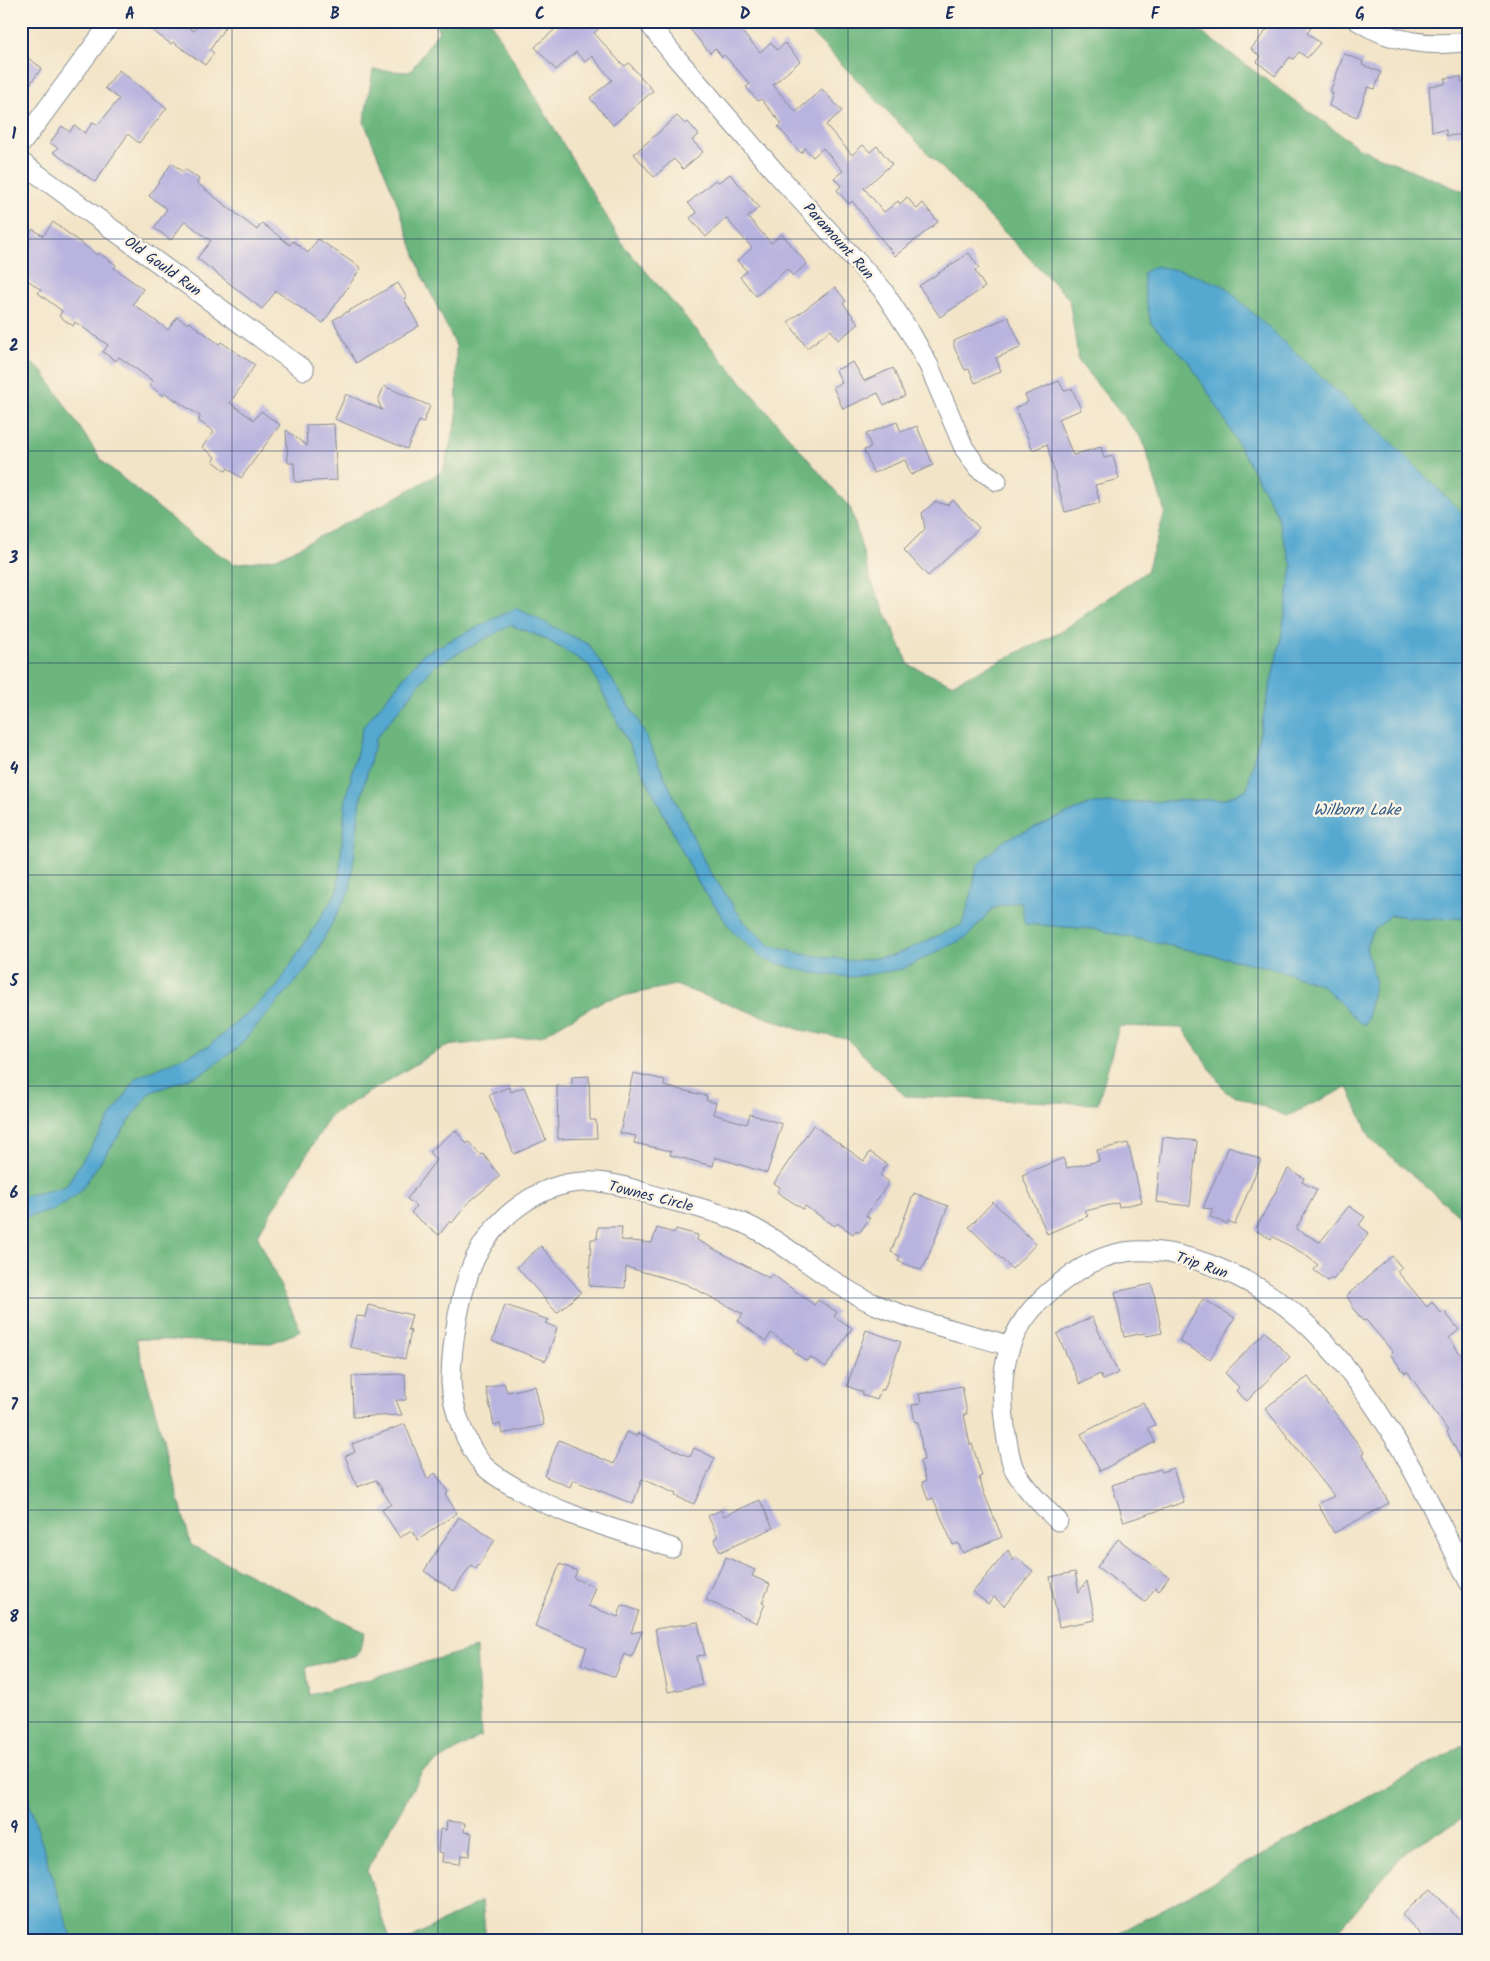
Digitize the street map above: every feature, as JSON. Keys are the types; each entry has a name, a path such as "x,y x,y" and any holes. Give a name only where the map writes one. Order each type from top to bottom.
{"street":[{"path":"21,144 112,21"},
{"name":"Paramount Run","path":"647,21 673,54 726,112 777,174 882,289 908,328 929,366 964,448 978,468 997,481"},
{"path":"1358,21 1368,28 1412,42 1439,44 1469,41"},
{"name":"Old Gould Run","path":"21,162 304,370"},
{"name":"Townes Circle","path":"672,1548 542,1503 505,1482 485,1467 470,1446 458,1416 451,1383 454,1347 466,1282 479,1251 502,1220 524,1203 554,1187 582,1182 614,1184 710,1211 736,1219 764,1234 844,1287 873,1303 921,1320 1010,1346"},
{"name":"Trip Run","path":"1058,1521 1032,1496 1014,1468 1006,1436 1002,1405 1002,1376 1010,1346 1019,1324 1034,1305 1072,1274 1100,1259 1124,1252 1152,1251 1180,1255 1227,1272 1278,1301 1300,1318 1343,1364 1375,1405 1414,1470 1469,1582"}],"green space":[{"path":"433,21 490,21 624,246 851,509 871,581 909,665 951,684 1059,633 1147,571 1165,512 1143,441 1079,362 1069,299 800,21 1186,21 1359,148 1469,194 1469,520 1395,446 1151,323 1188,361 1218,408 1275,510 1292,566 1282,633 1247,789 1224,799 1091,804 1005,840 977,866 971,897 962,925 893,956 854,961 802,954 771,946 745,923 708,869 637,718 589,645 516,609 423,654 363,727 346,798 338,890 277,987 209,1046 136,1078 65,1187 21,1197 21,355 43,372 102,461 196,539 234,564 277,558 388,502 443,471 457,419 456,346 422,275 395,197 364,122 373,70 410,72 439,31"},
{"path":"511,625 544,638 589,665 698,882 733,932 852,977 967,937 993,908 1021,900 1025,924 1094,929 1280,970 1322,985 1360,1023 1366,1024 1375,980 1366,947 1371,933 1391,915 1429,919 1469,918 1469,1233 1460,1216 1371,1139 1348,1087 1287,1116 1226,1092 1182,1028 1119,1026 1098,1104 905,1096 847,1039 801,1030 675,985 604,1000 541,1036 446,1046 331,1115 257,1235 301,1331 271,1343 136,1339 191,1545 365,1632 358,1655 306,1667 310,1695 476,1648 481,1736 423,1770 367,1870 390,1940 72,1940 21,1777 21,1219 53,1210 78,1194 149,1093 203,1073 237,1048 307,969 350,890 361,797 376,738 434,666"},
{"path":"1469,1742 1469,1815 1407,1850 1330,1940 1125,1940 1121,1932"},
{"path":"482,1901 486,1940 407,1940"}],"water":[{"name":"Wilborn Lake","path":"1155,266 1183,271 1224,286 1395,446 1469,520 1469,918 1429,919 1391,915 1371,933 1366,947 1375,980 1366,1024 1360,1023 1322,985 1280,970 1094,929 1025,924 1021,901 993,908 967,937 902,969 852,977 812,973 765,960 733,932 698,882 589,665 544,638 511,625 434,666 376,738 361,797 350,890 307,969 237,1048 203,1073 149,1093 78,1194 53,1210 21,1219 21,1197 65,1187 136,1078 209,1046 277,987 338,890 346,798 363,727 423,654 516,608 589,645 637,718 708,869 745,923 771,946 802,954 854,961 893,956 962,925 971,897 977,866 1004,840 1091,804 1224,799 1247,789 1282,633 1292,566 1275,510 1218,408 1188,361 1151,323 1145,295 1143,273"},
{"path":"21,1777 24,1786 72,1940 21,1940"}],"building":[{"path":"139,21 180,21 194,31 201,21 229,21 210,50 214,53 205,65"},
{"path":"564,21 607,21 594,33 621,63 625,66 629,63 653,91 613,125 590,98 612,80 592,56 585,62 576,52 556,70 535,47"},
{"path":"683,21 732,21 760,52 771,42 777,50 785,43 800,61 773,85 796,112 822,89 842,111 826,125 852,155 863,145 870,152 877,146 892,164 864,188 884,212 898,201 900,204 907,197 917,209 923,203 938,222 895,256 852,201 849,204 837,190 841,186 834,178 843,171 823,148 813,157 805,148 801,153 778,127 782,124 761,99 758,101 746,87 750,84 724,55 722,57 715,48 710,53"},
{"path":"1274,21 1303,21 1311,28 1307,33 1320,43 1307,58 1299,52 1293,59 1290,57 1275,76 1257,62 1261,57 1251,49"},
{"path":"21,53 42,68 21,96"},
{"path":"1344,54 1363,61 1362,65 1381,72 1375,89 1368,87 1357,117 1329,106 1333,93 1330,92"},
{"path":"119,70 167,108 139,143 128,134 95,182 53,152 58,148 50,143 62,126 70,132 74,125 85,133 93,122 98,125 119,99 105,88"},
{"path":"1461,77 1461,82 1469,82 1469,103 1465,103 1468,134 1446,136 1446,130 1432,131 1429,86 1445,84 1445,78"},
{"path":"677,116 685,124 688,122 699,135 692,140 703,152 683,169 674,159 654,177 634,154"},
{"path":"172,163 183,172 185,169 199,179 197,183 257,230 262,223 290,245 293,241 308,253 318,239 361,268 323,323 276,291 262,309 197,258 211,241 185,221 171,240 154,228 167,209 149,196"},
{"path":"730,174 759,207 748,217 771,243 782,234 807,264 793,276 787,269 756,296 740,277 747,271 737,261 752,248 726,218 706,237 690,218 697,213 688,203 715,180 719,182"},
{"path":"53,222 97,255 99,253 116,265 114,268 143,289 133,304 168,330 177,317 188,324 189,322 219,344 221,342 255,365 230,403 254,420 261,411 280,425 241,478 228,468 226,471 213,461 215,457 202,447 214,432 199,421 200,416 165,393 163,396 149,385 153,381 119,357 116,361 103,352 108,345 75,322 73,326 59,316 62,311 38,293 41,290 21,275 21,227 30,233 33,229 43,236"},
{"path":"969,253 979,268 975,271 985,287 940,317 919,286"},
{"path":"398,283 407,298 404,299 419,326 356,363 333,320"},
{"path":"835,287 846,301 843,303 859,324 838,340 831,330 807,348 788,322"},
{"path":"1008,317 1022,347 996,358 1001,371 975,383 969,369 965,370 954,347 954,341"},
{"path":"853,362 864,381 893,368 905,396 884,405 878,393 843,409 833,387 842,383 836,370"},
{"path":"1059,381 1064,391 1072,388 1081,410 1058,419 1073,455 1101,447 1104,458 1113,456 1119,479 1095,485 1100,503 1065,512 1047,444 1033,450 1015,408 1028,402 1025,395"},
{"path":"384,386 430,406 423,423 419,421 407,449 335,419 346,394 382,410 378,401"},
{"path":"897,422 901,432 917,426 933,465 911,475 905,460 873,473 864,450 871,447 866,434"},
{"path":"334,424 337,480 295,482 294,463 288,463 286,430 307,446 306,425"},
{"path":"953,500 979,528 928,576 904,550 925,529 922,513 935,502 948,505"},
{"path":"633,1073 665,1080 664,1086 707,1096 706,1100 716,1103 713,1114 747,1124 750,1114 782,1124 767,1173 715,1157 713,1166 670,1155 671,1151 634,1143 636,1136 620,1133"},
{"path":"589,1076 590,1120 596,1120 597,1138 558,1139 557,1085 572,1084 572,1077"},
{"path":"509,1087 511,1092 524,1087 546,1140 514,1154 489,1095"},
{"path":"813,1125 864,1161 870,1152 887,1164 880,1175 889,1182 866,1216 870,1218 859,1233 856,1230 853,1234 837,1223 835,1226 805,1206 803,1209 777,1192 780,1187 774,1183"},
{"path":"455,1130 467,1144 469,1142 480,1155 483,1154 500,1176 468,1203 452,1223 450,1221 439,1235 411,1213 416,1206 407,1199 436,1160 429,1152"},
{"path":"1163,1137 1197,1141 1190,1206 1156,1202"},
{"path":"1128,1143 1142,1202 1119,1207 1118,1203 1085,1211 1088,1216 1047,1234 1022,1175 1063,1158 1067,1168 1099,1161 1097,1150"},
{"path":"1229,1146 1261,1160 1235,1224 1228,1221 1227,1224 1210,1217 1213,1209 1203,1208"},
{"path":"1288,1169 1304,1178 1302,1182 1317,1190 1296,1229 1320,1242 1349,1206 1365,1217 1359,1225 1369,1233 1333,1280 1331,1278 1328,1281 1314,1270 1318,1265 1304,1254 1272,1236 1271,1239 1255,1230"},
{"path":"914,1193 948,1206 925,1265 921,1270 898,1261 900,1256 891,1252"},
{"path":"993,1202 1036,1244 1012,1269 969,1227"},
{"path":"598,1227 622,1227 621,1240 652,1243 657,1228 674,1233 676,1229 698,1235 697,1240 769,1278 772,1274 814,1305 818,1300 837,1312 834,1316 852,1328 826,1367 810,1357 807,1361 771,1333 766,1341 738,1321 743,1314 686,1284 626,1267 625,1288 589,1286 591,1239 597,1239"},
{"path":"541,1246 581,1292 557,1313 517,1267"},
{"path":"1392,1256 1402,1268 1397,1271 1427,1307 1432,1302 1441,1313 1444,1311 1459,1330 1449,1338 1469,1366 1469,1475 1448,1431 1407,1371 1405,1373 1390,1354 1393,1352 1366,1320 1363,1321 1346,1296"},
{"path":"1152,1284 1162,1333 1146,1336 1145,1333 1124,1337 1115,1292"},
{"path":"1203,1299 1235,1318 1210,1359 1179,1341"},
{"path":"368,1305 412,1315 408,1330 411,1331 405,1359 350,1347 357,1316 365,1317"},
{"path":"505,1305 549,1320 545,1323 557,1328 546,1361 492,1341"},
{"path":"1092,1317 1118,1373 1103,1380 1100,1374 1080,1384 1057,1334"},
{"path":"866,1330 901,1342 884,1390 881,1389 877,1400 862,1395 863,1392 847,1386"},
{"path":"1265,1332 1290,1357 1247,1401 1236,1391 1239,1387 1225,1373"},
{"path":"405,1374 406,1400 396,1400 402,1415 353,1417 352,1376"},
{"path":"1308,1377 1364,1452 1362,1453 1389,1503 1334,1533 1318,1504 1334,1496 1265,1408"},
{"path":"504,1383 507,1392 535,1386 544,1425 502,1434 500,1424 494,1425 486,1388"},
{"path":"962,1386 967,1414 964,1414 970,1445 972,1444 982,1476 979,1477 984,1493 1002,1537 963,1553 958,1543 953,1545 933,1498 928,1500 922,1482 926,1481 920,1461 924,1460 918,1422 915,1422 912,1405 921,1403 919,1394"},
{"path":"1143,1402 1155,1425 1148,1428 1155,1442 1100,1471 1081,1434"},
{"path":"405,1424 427,1479 435,1473 448,1492 445,1494 457,1513 418,1540 411,1530 400,1538 382,1510 391,1504 376,1480 357,1487 345,1456 355,1452 352,1444"},
{"path":"626,1432 636,1436 638,1433 690,1457 694,1448 715,1458 694,1504 642,1479 633,1504 573,1480 570,1487 544,1476 559,1440 614,1464"},
{"path":"1173,1468 1184,1502 1124,1522 1112,1485 1160,1469 1162,1472"},
{"path":"760,1500 773,1528 720,1552 714,1539 718,1537 708,1516 721,1510 724,1516"},
{"path":"459,1517 495,1540 476,1569 471,1565 454,1591 424,1571"},
{"path":"1118,1539 1169,1577 1159,1591 1155,1588 1145,1602 1097,1567"},
{"path":"1008,1550 1013,1561 1016,1557 1033,1571 1004,1606 994,1597 988,1604 973,1592"},
{"path":"726,1557 755,1570 752,1576 770,1584 762,1603 765,1604 757,1623 706,1600"},
{"path":"560,1564 577,1571 574,1578 595,1587 588,1606 618,1617 622,1605 639,1611 631,1633 642,1631 632,1657 624,1654 615,1677 581,1664 587,1647 535,1626"},
{"path":"1075,1572 1079,1592 1087,1581 1095,1620 1059,1627 1050,1577"},
{"path":"698,1622 705,1655 696,1656 702,1685 668,1692 655,1629"},
{"path":"447,1821 465,1823 464,1832 472,1833 469,1856 461,1855 460,1864 442,1862 443,1853 438,1852 440,1829 446,1830"},
{"path":"1431,1889 1468,1930 1458,1940 1425,1940 1402,1914"}]}
